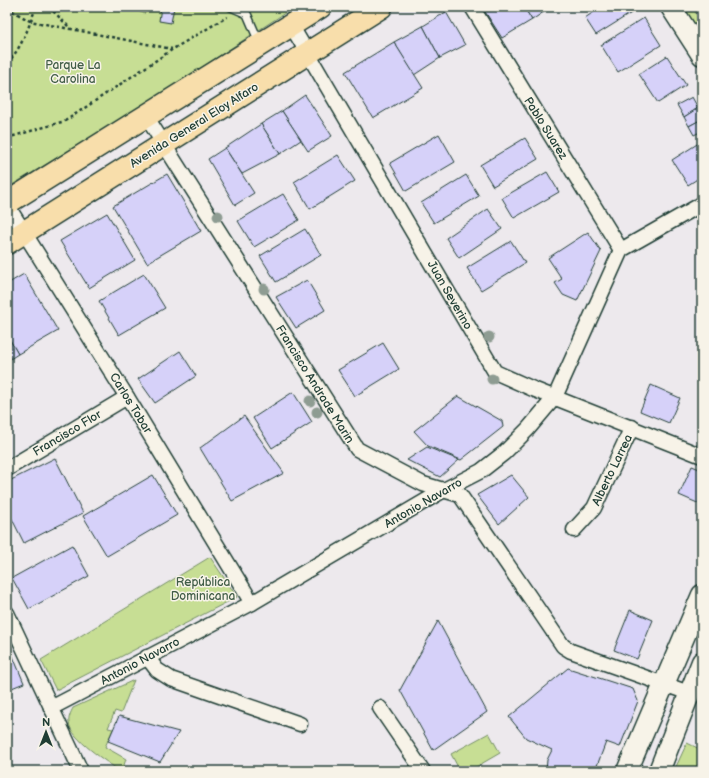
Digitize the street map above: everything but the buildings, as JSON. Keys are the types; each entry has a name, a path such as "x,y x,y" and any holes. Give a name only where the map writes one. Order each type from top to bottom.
{"main road":[{"name":"Avenida General Eloy Alfaro","path":"16,238 381,7"},
{"path":"671,7 702,55"},
{"path":"7,204 260,45 308,12"},
{"path":"627,771 663,684 696,625 702,595"},
{"path":"659,771 702,662"}],"street":[{"name":"Pablo Suarez","path":"472,7 621,250"},
{"name":"Juan Severino","path":"308,12 308,53 495,372 702,456"},
{"name":"Francisco Andrade Marin","path":"146,116 357,449 423,484 460,495 563,646 571,652 689,693"},
{"name":"Carlos Tobar","path":"7,204 16,238 127,397 252,602"},
{"path":"621,250 702,204"},
{"name":"Antonio Navarro","path":"51,708 252,602 444,490 481,471 504,453 528,429 555,397 621,250"},
{"name":"Francisco Flor","path":"7,469 127,397"},
{"name":"Alberto Larrea","path":"574,530 594,508 632,427"},
{"path":"7,613 51,708 82,770"},
{"path":"147,657 157,670 171,679 300,724"},
{"path":"380,708 423,771"}],"lane":[{"path":"231,7 247,14 260,45"}],"path":[{"path":"7,63 13,57 24,38 36,7"},
{"path":"49,7 71,29"},
{"path":"7,8 30,21 173,49"},
{"path":"7,138 65,121 173,49 239,10"}],"green space":[{"name":"Parque La Carolina","path":"7,7 294,7 152,100 7,188"},
{"path":"683,7 692,7 702,23 702,37"},
{"name":"República Dominicana","path":"210,557 237,597 56,690 41,660"},
{"path":"134,680 121,713 115,711 108,728 113,729 105,747 126,759 122,771 120,771 99,756 76,736 71,729 69,719 73,708"},
{"path":"489,733 500,753 469,771 460,771 451,754"},
{"path":"687,743 702,750 702,771 674,771"}]}
